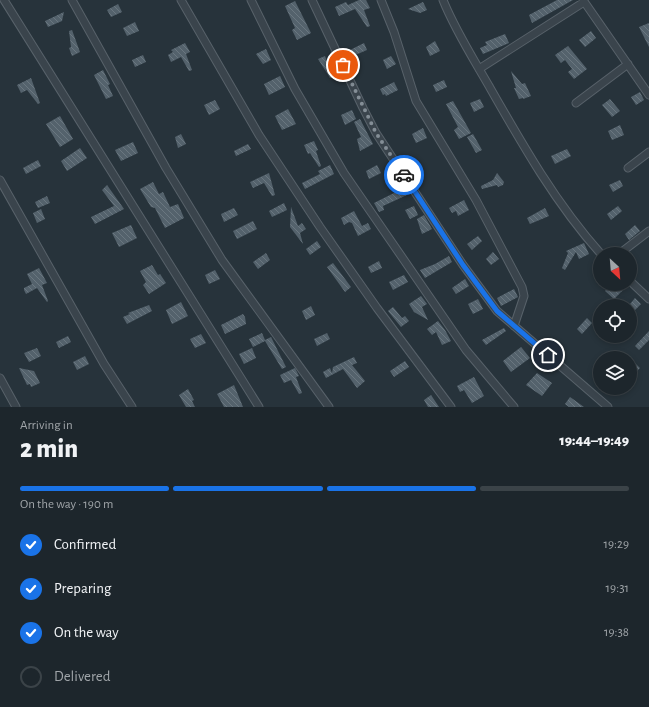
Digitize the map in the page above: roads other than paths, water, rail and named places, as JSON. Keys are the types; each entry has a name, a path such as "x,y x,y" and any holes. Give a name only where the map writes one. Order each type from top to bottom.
{"street":[{"path":"4,0 259,407"},
{"path":"72,0 166,168 222,260 330,407"},
{"path":"181,0 259,135 311,214 377,308 451,407"},
{"path":"251,0 295,89 344,173 466,350 514,407"},
{"path":"312,0 376,133 467,270 497,311 608,407"},
{"path":"382,0 416,101 476,200 522,286 524,296 514,326"},
{"path":"443,0 479,69 545,179 581,231 595,247"},
{"path":"479,69 584,1 649,95"},
{"path":"576,103 628,64"},
{"path":"628,168 649,152"},
{"path":"0,180 104,364 132,407"},
{"path":"628,247 649,231"},
{"path":"637,288 649,299"},
{"path":"0,378 16,407"}]}
